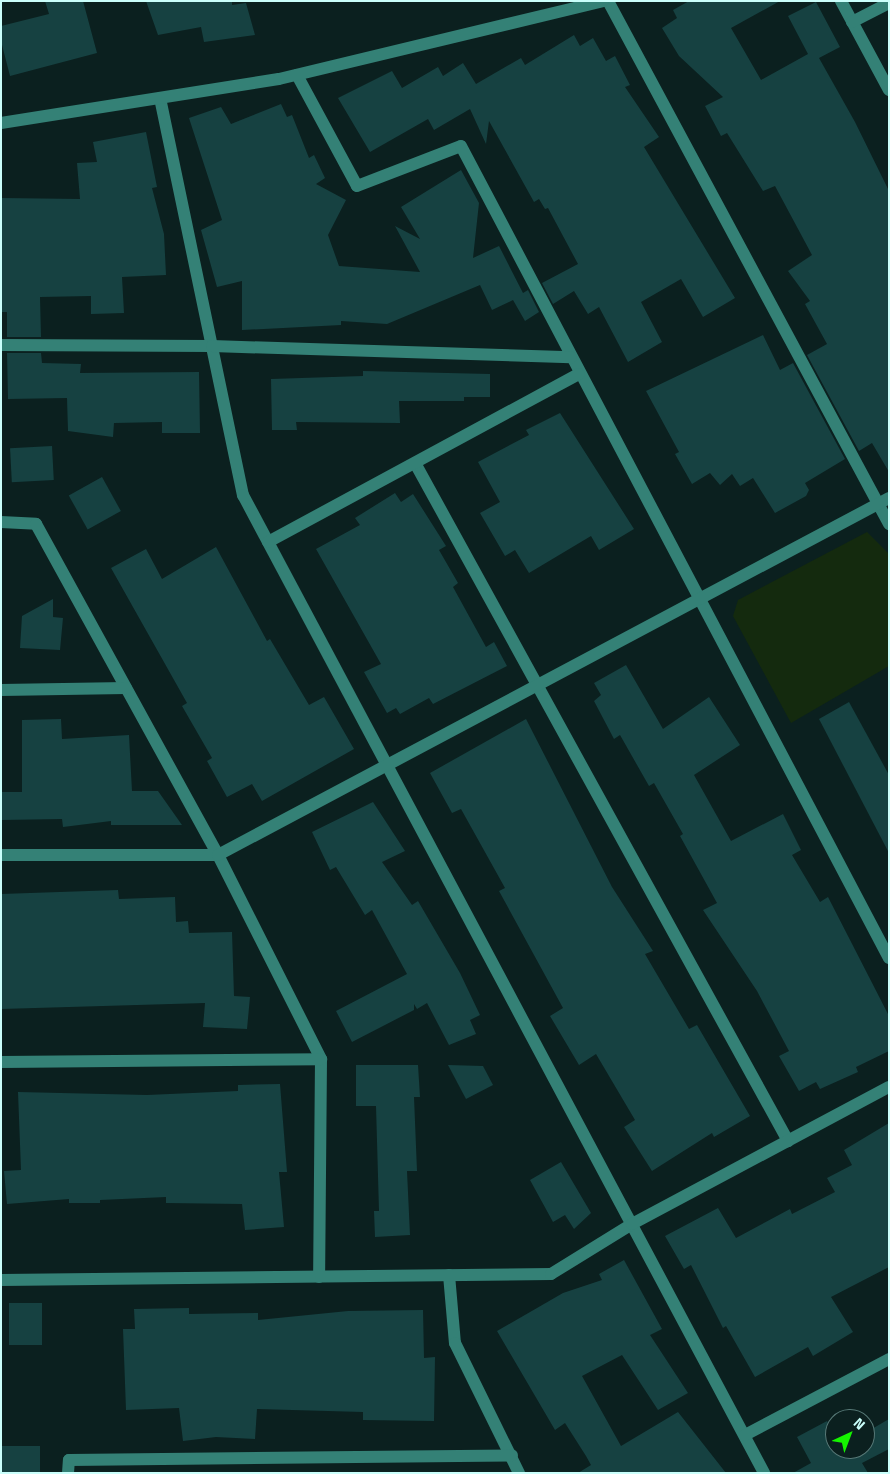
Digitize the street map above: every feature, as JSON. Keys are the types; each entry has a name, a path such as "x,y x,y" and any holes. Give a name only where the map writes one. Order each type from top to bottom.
{"street":[{"path":"1,123 297,75 603,1"},
{"path":"608,1 883,501 889,524"},
{"path":"841,1 889,90"},
{"path":"852,22 889,3"},
{"path":"297,75 357,186 460,146 698,601 889,958"},
{"path":"160,98 243,495 764,1473"},
{"path":"1,345 212,346 571,358"},
{"path":"268,542 579,374"},
{"path":"415,463 788,1141"},
{"path":"1,855 218,855 388,767 883,501"},
{"path":"1,522 36,524 218,855 321,1059 319,1277"},
{"path":"1,690 126,688"},
{"path":"1,1062 321,1059"},
{"path":"1,1280 551,1274 632,1224 889,1087"},
{"path":"450,1275 455,1343 512,1455 519,1473"},
{"path":"744,1436 889,1359"},
{"path":"68,1473 69,1460 512,1455"}],"green space":[{"path":"867,532 889,554 889,666 791,723 733,616 738,600"}],"building":[{"path":"45,1 83,1 97,53 10,76 1,41 1,26 49,14"},
{"path":"146,1 232,1 232,5 246,3 255,35 204,42 201,27 158,35"},
{"path":"689,1 780,1 731,28 761,80 808,54 788,16 816,2 840,47 819,58 855,122 889,191 889,472 872,443 859,451 807,355 827,344 805,304 810,301 788,271 812,255 775,186 763,191 727,133 721,136 705,106 723,97 679,56 662,28 677,18 673,10"},
{"path":"574,35 580,46 593,38 606,61 615,56 630,85 625,87 659,137 644,147 735,298 703,317 681,279 641,302 662,342 628,362 599,307 588,314 574,291 553,304 542,283 578,264 548,208 545,209 539,199 534,202 489,121 486,144 470,109 434,130 428,119 370,152 338,98 392,71 402,88 438,67 443,76 463,63 476,84 521,58 525,65"},
{"path":"281,104 287,117 292,115 309,158 314,155 325,178 316,184 346,200 328,235 339,266 420,272 395,226 420,239 401,207 461,170 479,203 473,258 499,246 523,293 528,290 539,312 525,321 513,300 492,310 480,285 387,324 341,321 341,325 242,330 242,281 217,287 201,230 222,220 189,118 221,107 231,124"},
{"path":"146,132 157,187 152,188 164,234 166,275 122,277 124,313 91,314 91,296 40,297 41,337 7,337 7,312 1,312 1,198 80,199 77,163 97,162 93,142"},
{"path":"763,335 780,370 793,363 845,459 805,483 809,490 806,496 775,513 753,478 740,486 732,474 720,485 710,473 692,484 675,454 679,452 646,391"},
{"path":"7,353 41,353 42,363 81,364 80,373 199,372 200,433 162,433 162,422 114,423 113,437 68,431 67,398 8,399"},
{"path":"363,371 490,374 490,397 464,397 464,401 399,401 400,423 296,422 297,430 272,430 271,379 363,376"},
{"path":"560,413 634,529 599,550 591,536 529,573 515,550 505,556 480,513 500,502 478,462 529,435 526,430"},
{"path":"52,446 54,480 12,482 10,448"},
{"path":"102,477 121,511 88,530 69,495"},
{"path":"395,493 401,502 413,494 446,546 439,550 458,583 453,587 486,647 494,642 507,666 433,704 429,698 400,714 396,708 387,713 364,672 381,664 316,549 360,525 355,518"},
{"path":"216,547 267,641 270,639 309,705 324,697 354,749 262,801 252,784 227,797 207,761 212,758 182,706 187,703 111,568 146,549 162,579"},
{"path":"53,599 53,617 63,618 60,650 20,648 22,616"},
{"path":"626,665 663,729 709,697 740,745 694,775 731,841 783,814 801,850 792,855 820,902 828,897 889,1016 889,1051 856,1067 858,1072 820,1089 816,1082 799,1091 779,1056 789,1051 757,991 703,910 717,903 680,836 683,834 654,783 649,786 620,735 614,739 594,701 601,695 594,683"},
{"path":"849,702 889,775 889,853 819,719"},
{"path":"61,719 62,739 129,735 132,791 158,791 182,825 111,825 111,821 63,827 62,819 1,820 1,792 22,792 22,720"},
{"path":"526,719 612,887 653,951 645,954 689,1029 697,1025 750,1116 714,1137 712,1133 652,1171 624,1127 635,1120 596,1054 579,1065 550,1016 563,1008 499,891 505,888 461,809 452,813 430,773"},
{"path":"373,802 405,851 382,862 412,905 418,901 460,973 480,1015 470,1020 476,1034 449,1045 427,1003 417,1009 414,1004 414,1010 352,1042 336,1011 407,974 372,910 365,915 336,867 330,870 312,832"},
{"path":"118,890 119,899 175,897 176,922 188,921 189,933 232,932 234,996 250,997 247,1029 203,1027 205,1003 1,1009 1,894"},
{"path":"356,1065 418,1065 420,1097 414,1097 417,1171 407,1171 410,1235 375,1237 374,1211 379,1211 376,1106 356,1106"},
{"path":"448,1065 483,1066 493,1085 466,1099"},
{"path":"280,1084 287,1172 279,1172 284,1227 245,1230 242,1204 166,1203 166,1197 100,1200 100,1203 69,1203 69,1199 7,1204 4,1171 21,1170 18,1092 147,1095 238,1091 238,1085"},
{"path":"889,1123 889,1267 831,1297 853,1332 813,1356 808,1347 755,1377 726,1326 723,1328 691,1265 684,1269 665,1236 718,1208 736,1238 790,1209 792,1214 835,1192 827,1178 852,1165 844,1150"},
{"path":"561,1162 591,1213 574,1229 565,1215 553,1222 530,1180"},
{"path":"624,1260 662,1329 650,1335 688,1393 658,1410 622,1355 582,1376 621,1446 678,1412 726,1473 578,1473 591,1465 586,1456 565,1423 555,1430 497,1331 563,1293 602,1280 599,1274"},
{"path":"9,1303 42,1303 42,1345 9,1345"},
{"path":"189,1308 189,1314 258,1313 258,1320 348,1311 423,1310 424,1358 435,1357 434,1421 363,1420 363,1412 257,1409 255,1439 216,1437 183,1441 179,1408 126,1410 123,1329 135,1329 134,1309"},
{"path":"889,1419 889,1449 875,1456 875,1427"},
{"path":"825,1422 825,1459 870,1459 862,1463 868,1473 793,1473 811,1463 797,1437"},
{"path":"1,1446 40,1446 40,1473 1,1473"}]}
